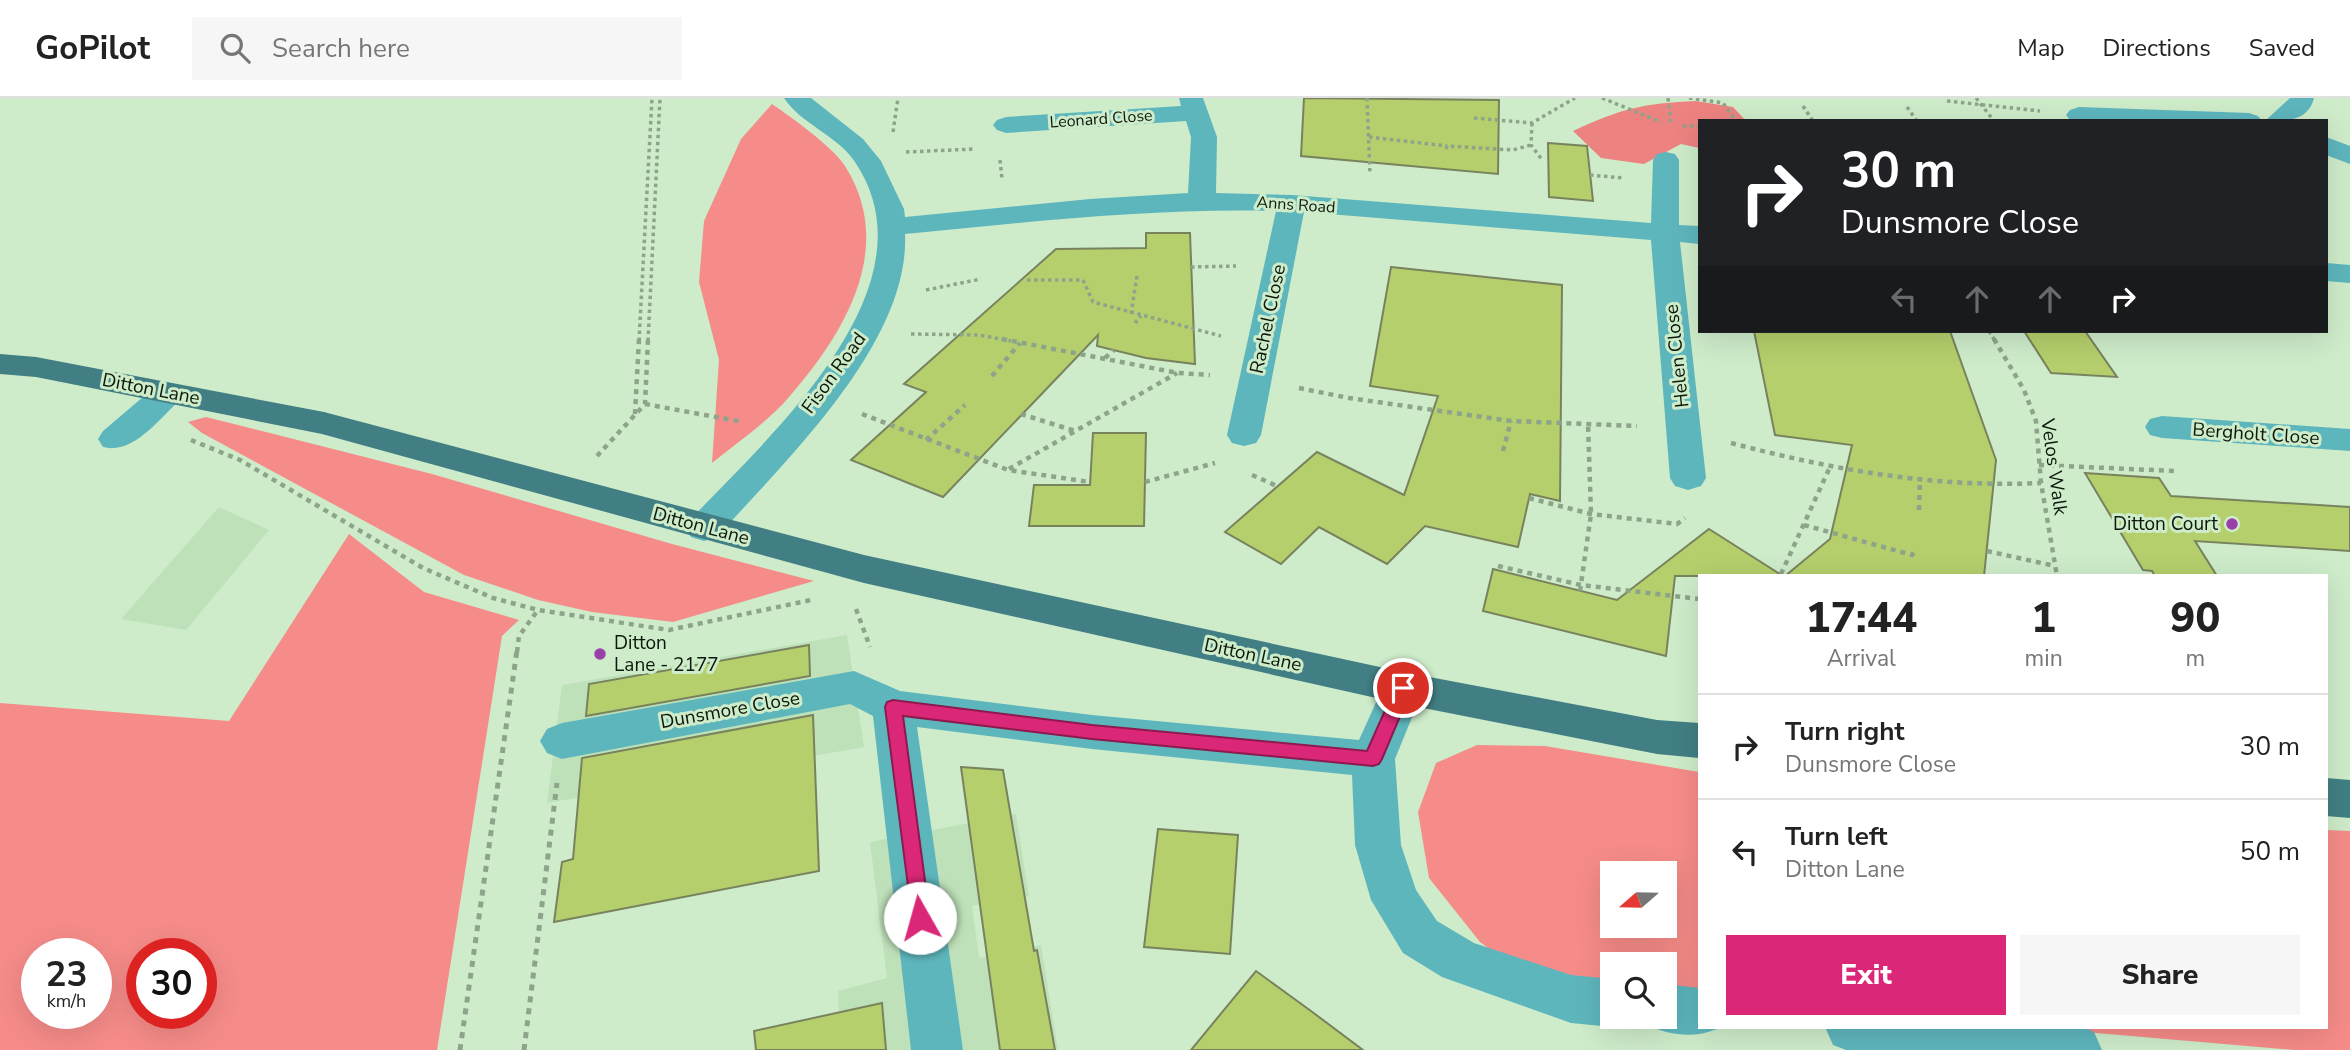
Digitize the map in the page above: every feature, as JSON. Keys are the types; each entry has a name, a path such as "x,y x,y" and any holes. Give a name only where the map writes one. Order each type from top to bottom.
{"main road":[{"name":"Ditton Lane","path":"0,364 36,367 324,423 704,528 864,569 1403,688 1657,737 1698,741"},
{"path":"2328,797 2350,799"}],"street":[{"name":"Fison Road","path":"704,528 835,379 864,334 881,299 894,253 894,227 889,202 868,160 796,98"},
{"path":"2281,119 2301,103 2302,98"},
{"name":"Leonard Close","path":"1003,137 1194,106 1204,137 1202,201"},
{"path":"2080,115 2193,119"},
{"path":"2328,146 2350,156"},
{"name":"Helen Close","path":"1666,160 1665,233 1688,478"},
{"name":"Anns Road","path":"894,227 1090,207 1202,201 1292,203 1698,235"},
{"name":"Rachel Close","path":"1244,435 1292,203"},
{"path":"2328,272 2350,274"},
{"path":"127,428 168,393"},
{"name":"Bergholt Close","path":"2162,427 2350,440"},
{"name":"Dunsmore Close","path":"562,741 854,687 893,707 1092,732 1373,759"},
{"path":"1403,688 1373,759 1378,845 1395,900 1420,937 1460,961 1571,999 1600,1002"},
{"path":"893,707 937,1050"},
{"path":"1677,1009 1698,1012"},
{"path":"1871,1029 2076,1050"}],"path":[{"path":"635,415 652,98"},
{"path":"595,459 645,404 660,98"},
{"path":"1367,98 1371,211"},
{"path":"1474,118 1532,123 1575,98"},
{"path":"1602,98 1671,126 1698,126"},
{"path":"1689,98 1723,103 1735,119"},
{"path":"1976,98 1993,119"},
{"path":"1947,101 2080,115"},
{"path":"1803,106 1812,119"},
{"path":"1907,107 1916,119"},
{"path":"1532,123 1531,145 1543,161"},
{"path":"905,152 1003,137 1004,216"},
{"path":"1369,137 1446,148 1513,150 1531,145"},
{"path":"1131,314 1136,276"},
{"path":"881,299 981,279"},
{"path":"1027,279 1083,280 1093,302 1262,346"},
{"path":"1135,323 1141,316"},
{"name":"Velos Walk","path":"1990,333 2024,390 2036,421 2041,483 2057,574"},
{"path":"992,376 1020,342"},
{"path":"1104,359 1114,350"},
{"path":"1008,470 1178,373"},
{"path":"818,397 1008,470 1090,482"},
{"path":"645,404 748,423"},
{"path":"926,440 965,405"},
{"path":"1021,414 1076,431"},
{"path":"1503,451 1511,421"},
{"path":"1580,588 1591,514 1588,423"},
{"path":"2039,465 2197,472 2162,427"},
{"path":"127,428 240,460 423,568 493,598 538,610 669,630 822,597"},
{"path":"1684,430 1830,467 1920,480 1998,486 2041,483"},
{"path":"1145,482 1222,461"},
{"path":"1781,574 1830,467"},
{"path":"1244,471 1277,486"},
{"path":"1919,510 1920,480"},
{"path":"1529,498 1591,514 1677,524 1687,516"},
{"path":"1804,525 1912,555 1916,550"},
{"path":"1987,551 2055,566"},
{"path":"1498,566 1580,588 1698,599"},
{"path":"460,1050 519,636 538,610"},
{"path":"524,1050 562,741"}],"shaded area":[{"path":"1696,101 1733,107 1744,119 1698,119 1698,148 1681,144 1644,164 1601,158 1573,131 1633,108"},
{"path":"772,104 822,141 845,166 860,197 866,228 865,259 845,318 809,372 772,415 712,463 719,360 699,282 704,221 741,139"},
{"path":"206,417 432,474 672,544 814,581 673,622 592,612 538,600 464,575 202,433 188,422"},
{"path":"219,507 269,530 186,630 121,619"},
{"path":"349,534 424,592 519,620 502,636 437,1050 0,1050 0,703 229,721"},
{"path":"847,635 864,747 547,803 562,685"},
{"path":"1477,745 1545,746 1698,772 1698,999 1677,997 1677,952 1600,952 1600,991 1539,986 1480,942 1429,878 1418,812 1436,763"},
{"path":"1016,814 1029,896 972,906 979,958 1041,945 1058,1050 840,1050 838,991 887,978 870,842"},
{"path":"2328,830 2350,831 2350,1050 2294,1050 2050,1029 2328,1029"}],"building":[{"path":"1304,98 1499,100 1498,174 1301,156"},
{"path":"1548,143 1587,146 1593,201 1549,197"},
{"path":"1146,233 1190,233 1195,364 1146,358 1097,346 1098,335 943,497 851,460 926,392 904,384 1056,249 1146,248"},
{"path":"1391,267 1562,285 1560,501 1530,494 1518,547 1425,526 1387,564 1319,527 1281,564 1225,532 1317,452 1404,495 1438,396 1370,386"},
{"path":"1754,333 1951,333 1996,460 1984,574 1787,574 1830,539 1852,445 1775,435"},
{"path":"2025,333 2086,333 2117,377 2051,373"},
{"path":"1093,433 1146,433 1144,526 1029,526 1034,485 1090,485"},
{"name":"Ditton Court","path":"2085,473 2159,478 2171,496 2350,507 2350,551 2195,541 2216,574 2154,574 2152,571 2143,570"},
{"path":"1709,529 1780,574 1675,576 1666,656 1483,611 1493,569 1617,600"},
{"path":"809,645 810,676 586,716 589,684"},
{"path":"813,715 819,871 554,922 562,862 573,859 582,758"},
{"path":"961,767 1003,770 1034,951 1037,950 1055,1050 1000,1050"},
{"path":"1158,829 1238,835 1230,954 1144,947"},
{"path":"1256,971 1311,1011 1363,1050 1191,1050"},
{"path":"882,1003 886,1050 756,1050 754,1031"}],"place":[{"name":"Ditton Court","path":"2232,524"},
{"name":"Ditton Lane - 2177","path":"600,654"}],"route":[{"path":"920,918 893,707 1092,732 1373,759 1403,688"}]}
